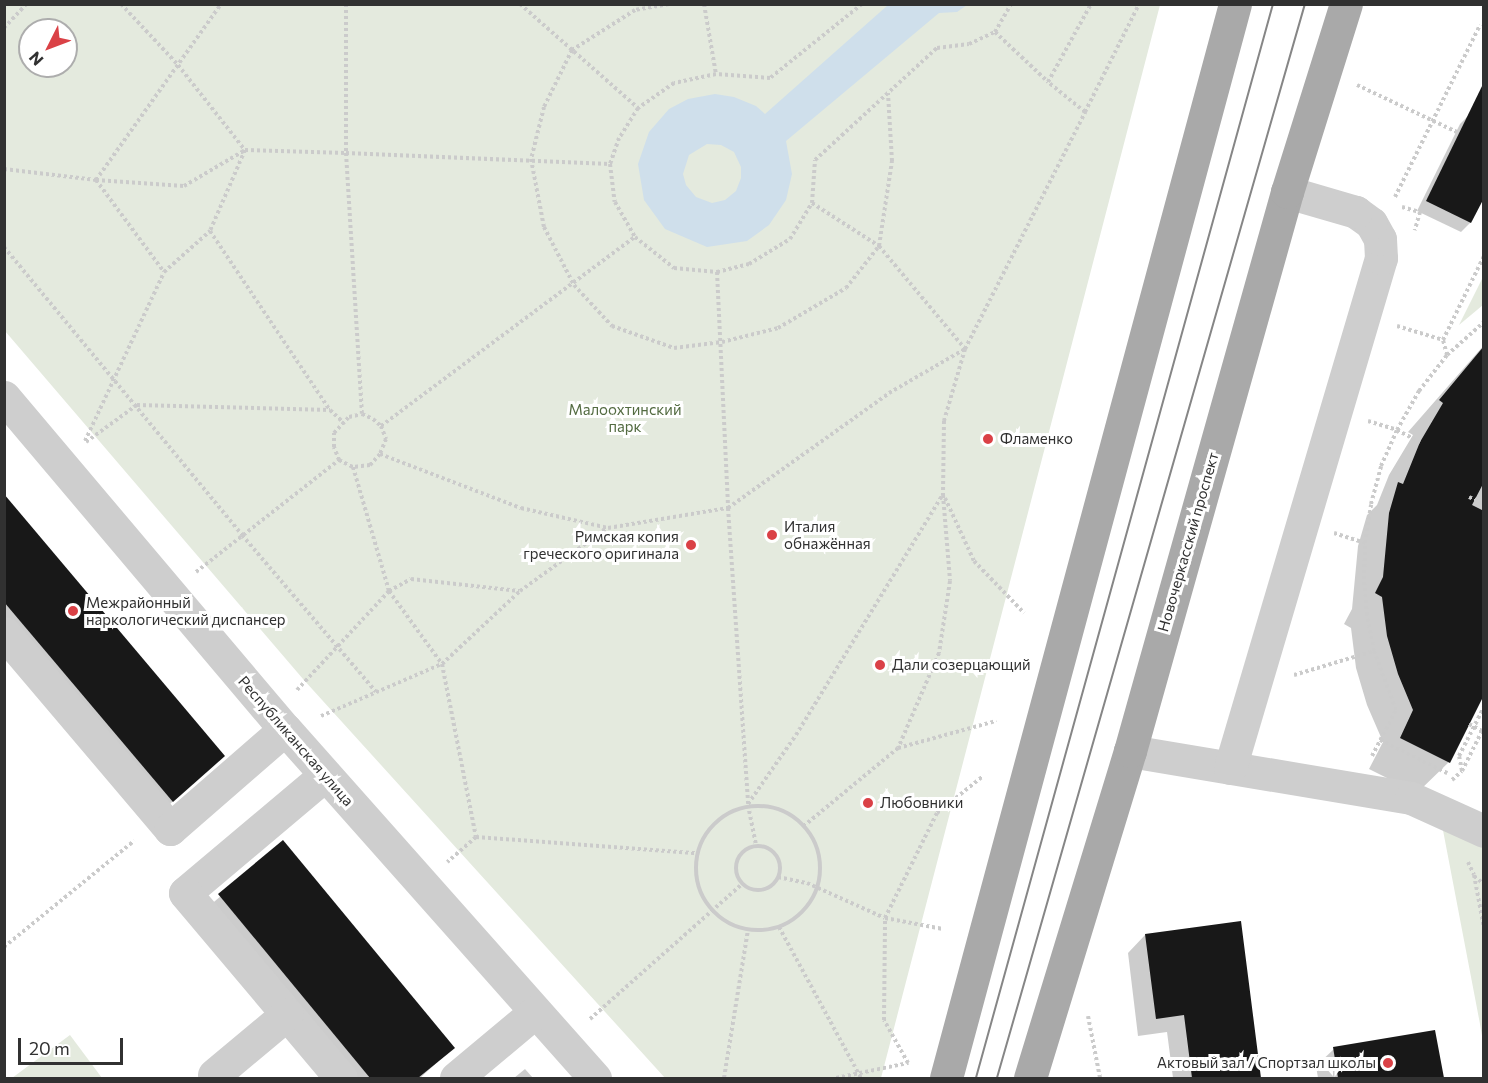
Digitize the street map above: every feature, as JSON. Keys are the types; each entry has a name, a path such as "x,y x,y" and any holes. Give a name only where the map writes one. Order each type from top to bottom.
{"main road":[{"path":"946,1078 1235,4"},
{"name":"Новочеркасский проспект","path":"1030,1078 1130,751 1287,192 1346,4"}],"street":[{"path":"1230,768 1382,258 1380,239 1371,223 1356,212 1287,192"},
{"name":"Республиканская улица","path":"4,397 285,729 595,1078"},
{"path":"4,633 170,830 285,729"},
{"path":"1130,751 1411,798 1475,845"},
{"path":"325,775 185,894 341,1078"},
{"path":"456,1078 535,1012"},
{"path":"214,1075 286,1014"}],"path":[{"path":"4,28 26,4"},
{"path":"121,4 178,65 245,150"},
{"path":"96,180 221,4"},
{"path":"346,4 346,153 362,414"},
{"path":"520,4 638,108"},
{"path":"669,4 635,10 572,50 544,107 531,159 544,227 574,285 612,326 674,348 722,342 778,328 846,288 879,246 892,161 888,93"},
{"path":"704,4 716,74"},
{"path":"862,4 770,78 716,74 674,83 638,108 619,138 610,164 615,202 635,237 674,268 717,272 749,264 790,239 812,203 815,160 937,48 969,44 995,32 1011,4"},
{"path":"1048,82 1091,4"},
{"path":"898,748 939,653 950,581 943,495 944,421 965,349 1139,4"},
{"path":"1392,203 1480,25"},
{"path":"995,32 1084,112"},
{"path":"1357,86 1459,133"},
{"path":"245,150 210,231 164,272 83,444 137,405 330,410"},
{"path":"4,169 96,180 184,186 245,150 531,159 610,164"},
{"path":"96,180 164,272"},
{"path":"812,203 879,246 965,349"},
{"path":"210,231 330,410 343,422"},
{"path":"381,426 574,285 635,237"},
{"path":"4,247 336,648 376,692"},
{"path":"1448,356 1443,340 1484,256"},
{"path":"717,272 728,508 748,805 756,845"},
{"path":"1371,758 1396,710 1374,651 1364,579 1365,543 1371,504 1381,466 1397,430 1419,391 1448,356 1484,322"},
{"path":"1387,323 1443,340"},
{"path":"380,454 521,508 608,528 728,508 889,393 965,349"},
{"path":"362,414 381,426 386,439 380,454 370,465 353,467 339,460 334,447 334,432 349,417 362,414"},
{"path":"1359,418 1397,430 1420,441"},
{"path":"193,574 339,460"},
{"path":"353,467 389,591 442,664 476,837"},
{"path":"943,495 974,561 1024,613"},
{"path":"748,805 779,808 805,825 816,844 821,865 818,887 803,911 780,927 748,930 727,923 710,910 696,883 696,853 714,821 748,805 796,735 943,495"},
{"path":"1469,497 1484,504"},
{"path":"318,718 442,664 520,591 608,528"},
{"path":"1326,531 1365,543"},
{"path":"294,692 389,591 411,579 520,591"},
{"path":"1282,678 1374,651"},
{"path":"1484,706 1459,756 1462,771 1484,727"},
{"path":"805,825 898,748 996,721"},
{"path":"1469,724 1484,732"},
{"path":"1380,740 1456,778"},
{"path":"836,1078 859,1076 908,1063 884,1020 885,918 937,813 982,777"},
{"path":"4,947 162,819"},
{"path":"447,862 476,837 696,853"},
{"path":"756,845 770,849 779,862 778,877 769,887 755,891 742,884 735,869 741,853 756,845"},
{"path":"1475,845 1474,875 1484,928"},
{"path":"1474,875 1484,884"},
{"path":"778,877 818,887 885,918 943,929"},
{"path":"589,1019 742,884"},
{"path":"780,927 859,1076"},
{"path":"724,1078 748,930"},
{"path":"1088,1016 1100,1078"}],"green space":[{"name":"Малоохтинский парк","path":"4,5 1160,5 881,1078 665,1078 303,679 5,331"},
{"path":"1483,277 1483,305 1459,325"},
{"path":"1442,825 1483,847 1483,1042 1480,1024"},
{"path":"70,1035 102,1078 12,1078"}],"water":[{"path":"888,5 967,5 957,12 939,13 786,141 792,174 786,200 769,225 747,241 707,247 665,229 644,200 638,164 649,132 669,109 688,99 715,94 734,97 756,106 765,114","holes":["707,144 721,145 734,152 741,167 741,178 736,191 725,200 712,203 696,197 686,185 683,174 689,155"]}],"building":[{"path":"1484,82 1484,198 1471,223 1426,201"},
{"path":"1484,346 1484,482 1472,505 1484,511 1484,695 1450,763 1400,738 1413,710 1398,674 1387,636 1382,597 1375,593 1383,577 1389,513 1398,482 1403,484 1420,442 1443,403 1439,400"},
{"path":"4,494 225,756 173,802 4,602"},
{"path":"283,840 455,1048 418,1078 370,1078 218,894"},
{"path":"1241,921 1261,1078 1192,1078 1184,1015 1156,1019 1145,934"},
{"name":"Актовый зал / Спортзал школы","path":"1435,1030 1444,1078 1338,1078 1333,1047"}],"tram line":[{"path":"976,1078 1273,4"},
{"path":"997,1078 1305,4"}],"place":[{"name":"Фламенко","path":"988,439"},
{"name":"Италия обнажённая","path":"772,535"},
{"name":"Римская копия греческого оригинала","path":"691,545"},
{"name":"Межрайонный наркологический диспансер","path":"73,611"},
{"name":"Дали созерцающий","path":"880,665"},
{"name":"Любовники","path":"868,803"},
{"name":"Актовый зал / Спортзал школы","path":"1388,1063"}]}
